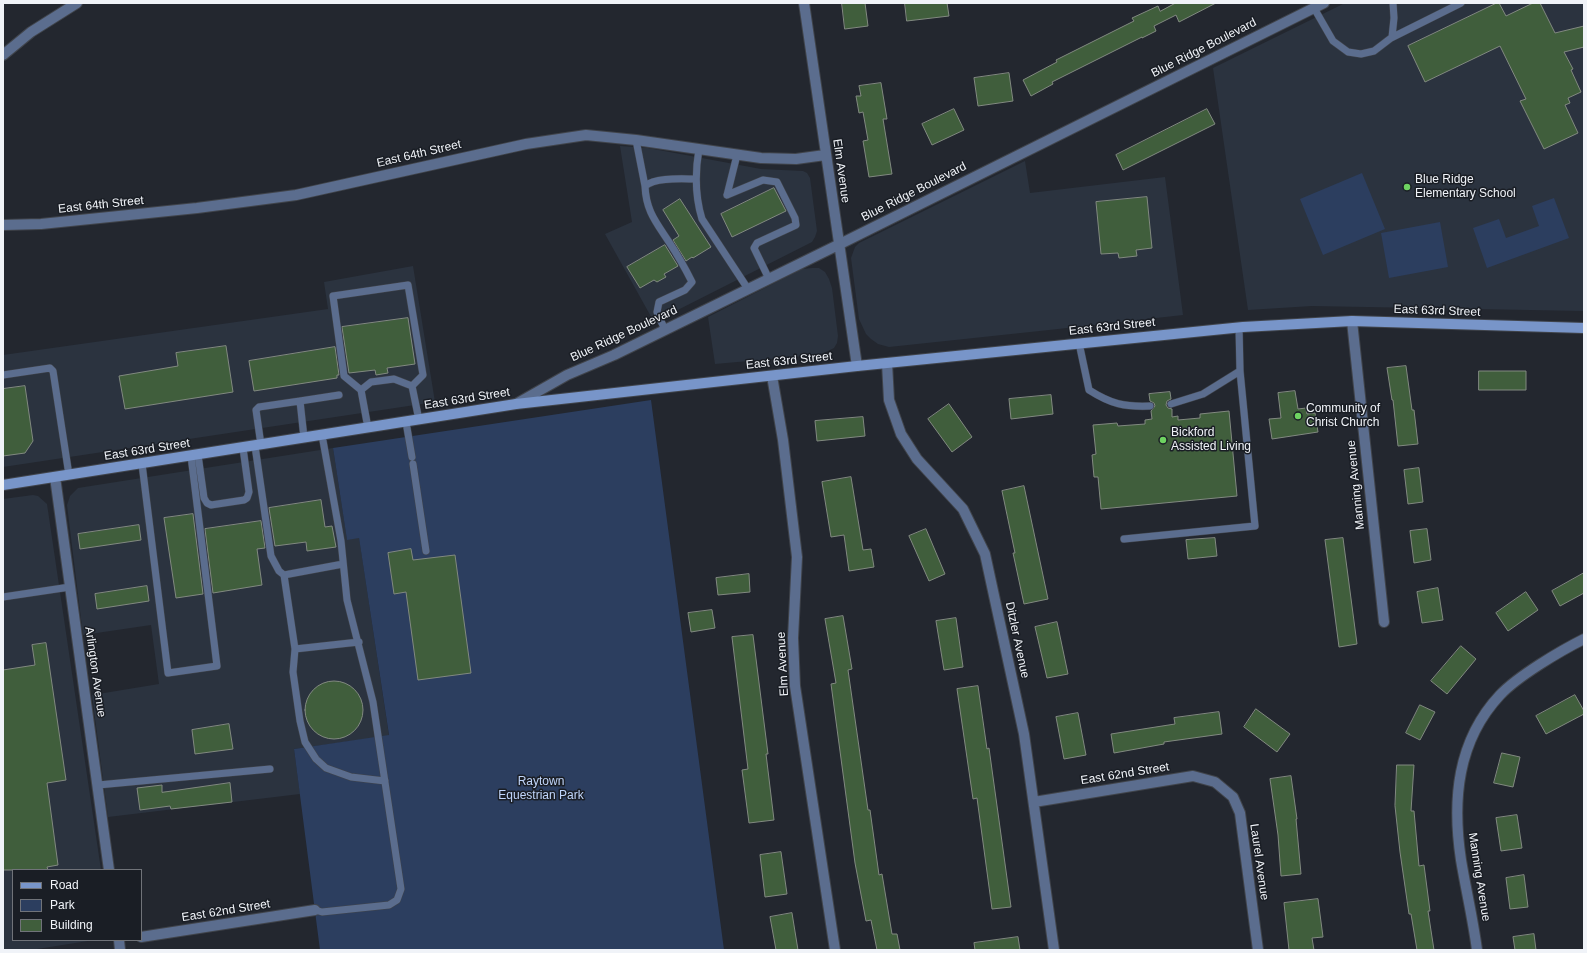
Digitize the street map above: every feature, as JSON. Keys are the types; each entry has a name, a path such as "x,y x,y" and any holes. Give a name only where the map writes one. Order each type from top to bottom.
{"main road":[{"name":"East 63rd Street","path":"3,485 516,404 857,366 1239,327 1352,321 1584,328"}],"street":[{"path":"3,55 31,32 67,8 78,3"},
{"name":"Elm Avenue","path":"804,3 838,245 857,366"},
{"name":"Blue Ridge Boulevard","path":"516,404 567,375 614,355 769,279 1324,3"},
{"name":"East 64th Street","path":"3,225 41,224 197,208 296,195 526,144 586,135 636,140 761,158 796,159 825,155"},
{"name":"East 64th Street","path":"3,232 18,225"},
{"name":"Manning Avenue","path":"1352,321 1384,622"},
{"name":"Ditzler Avenue","path":"887,363 889,400 901,434 917,459 963,509 985,554 1024,734 1054,950"},
{"name":"Elm Avenue","path":"772,376 783,440 797,557 793,638 795,686 835,950"},
{"name":"Arlington Avenue","path":"55,477 109,869"},
{"name":"Manning Avenue","path":"1477,950 1461,860 1457,808 1458,780 1466,749 1481,720 1501,694 1524,676 1570,646 1584,639"},
{"name":"East 62nd Street","path":"1034,802 1193,776 1218,784"},
{"name":"Laurel Avenue","path":"1218,784 1233,797 1240,813 1258,950"},
{"name":"East 62nd Street","path":"142,937 315,910"}],"lane":[{"path":"1392,37 1394,18 1393,3"},
{"path":"1314,8 1333,41 1348,52 1362,54 1374,51 1392,37 1461,3"},
{"path":"636,140 645,186 645,199 653,218 692,282 685,290 659,302 656,312 664,330"},
{"path":"699,149 696,170 698,208 702,219 748,289"},
{"path":"737,155 727,195 763,180 778,182 795,218 796,225 757,243 754,248 769,279"},
{"path":"645,186 648,183 657,180 696,179"},
{"path":"368,428 361,390 344,376 333,296 408,285 423,375 412,386"},
{"path":"1124,539 1255,526 1240,371 1239,327"},
{"path":"1080,344 1089,390 1108,401 1132,407 1150,406"},
{"path":"3,375 50,368 53,371 69,475"},
{"path":"1171,404 1203,394 1240,371"},
{"path":"361,390 371,382 394,379 412,386"},
{"path":"412,386 419,420"},
{"path":"339,395 259,407 256,410 258,445 271,556 279,571 284,575 295,649 293,672 300,721 305,742 316,758 326,768 351,777 385,781"},
{"path":"300,401 304,438"},
{"path":"406,422 426,550"},
{"path":"315,910 322,912 389,905 397,900 401,888 373,702 359,642 347,600 336,508 322,435"},
{"path":"194,455 204,498 207,503 211,505 244,500 247,498 249,492 243,448"},
{"path":"142,464 168,673 217,666 197,503 194,455"},
{"path":"284,575 343,564"},
{"path":"3,597 70,587"},
{"path":"295,649 359,642"},
{"path":"98,785 270,769"}],"shaded area":[{"name":"Blue Ridge Elementary School","path":"1345,3 1584,3 1584,311 1312,306 1248,310 1213,68"},
{"path":"620,146 648,148 761,169 803,171 807,173 810,178 817,231 815,237 812,242 654,322 605,234 632,222"},
{"path":"1025,161 1030,193 1165,177 1183,315 889,347 878,344 871,339 866,334 859,319 851,258 855,247 859,243"},
{"path":"413,266 435,402 3,467 3,355 328,309 324,282"},
{"path":"819,268 825,272 832,288 838,336 837,343 834,348 816,355 715,364 708,317 802,269"},
{"path":"333,448 347,539 359,537 389,736 294,749 300,794 108,817 92,695 159,684 151,625 83,635 67,505 70,496 78,488"},
{"path":"33,495 38,496 47,504 101,869 12,869 12,941 88,941 31,950 3,950 3,499"}],"green space":[{"path":"1362,173 1385,229 1323,255 1300,199"},
{"path":"1554,198 1569,238 1487,268 1473,228 1499,219 1506,238 1539,226 1532,206"},
{"path":"1440,222 1448,267 1389,278 1381,233"},
{"name":"Raytown Equestrian Park","path":"651,400 724,950 320,950 294,749 389,735 359,538 347,540 333,448"}],"building":[{"path":"842,3 865,3 868,26 845,29"},
{"path":"905,3 947,3 949,16 907,21"},
{"path":"1176,3 1216,3 1179,22 1176,15 1154,26 1156,31 1052,82 1053,84 1031,96 1023,80 1057,62 1056,60 1134,21 1132,18 1158,6 1160,11"},
{"path":"1499,3 1506,16 1533,3 1540,3 1555,33 1584,26 1584,47 1564,52 1573,69 1571,70 1581,92 1568,98 1570,103 1565,105 1578,133 1544,149 1520,101 1526,99 1500,46 1425,82 1408,46"},
{"path":"1009,73 1013,101 978,106 974,78"},
{"path":"881,83 887,119 883,119 892,174 869,177 863,141 868,140 863,112 859,113 856,96 861,96 859,86"},
{"path":"954,109 964,130 932,145 922,124"},
{"path":"1207,109 1215,124 1123,170 1116,155"},
{"path":"774,188 786,211 732,237 721,214"},
{"path":"1147,197 1152,248 1136,250 1137,256 1119,258 1118,253 1101,254 1096,202"},
{"path":"680,199 711,247 686,261 673,240 679,236 663,210"},
{"path":"665,245 678,266 664,274 666,277 657,282 654,280 640,288 627,267"},
{"path":"408,318 415,364 387,368 388,373 376,375 375,370 349,373 342,327"},
{"path":"226,346 233,392 125,409 119,376 178,366 176,353"},
{"path":"335,347 339,375 337,375 337,378 254,391 249,361"},
{"path":"1406,366 1412,410 1414,410 1418,444 1398,446 1393,400 1387,368"},
{"path":"1479,371 1526,371 1526,390 1479,390"},
{"path":"25,386 33,441 25,453 3,456 3,389"},
{"name":"Community of Christ Church","path":"1295,391 1298,409 1306,408 1307,414 1315,413 1318,432 1272,439 1269,419 1281,418 1278,393"},
{"name":"Bickford Assisted Living","path":"1170,392 1171,399 1167,401 1166,405 1168,408 1172,409 1172,417 1178,416 1178,420 1200,418 1200,414 1229,411 1237,496 1101,509 1098,477 1094,477 1092,455 1096,454 1093,425 1117,423 1118,426 1145,424 1145,420 1152,419 1151,411 1155,406 1154,403 1150,401 1149,394"},
{"path":"1051,395 1053,414 1011,419 1009,399"},
{"path":"949,404 972,437 952,452 928,419"},
{"path":"863,417 865,436 817,441 815,421"},
{"path":"1419,468 1423,502 1408,504 1404,470"},
{"path":"851,477 863,550 871,549 874,567 849,571 844,535 831,537 822,482"},
{"path":"1024,486 1048,599 1024,604 1002,491"},
{"path":"321,500 325,527 332,526 336,547 307,551 306,542 275,546 269,508"},
{"path":"193,514 203,594 176,598 164,518"},
{"path":"261,521 265,548 257,549 262,585 213,593 205,529"},
{"path":"139,525 141,540 80,549 78,534"},
{"path":"926,529 945,574 929,581 909,536"},
{"path":"1427,529 1431,560 1414,563 1410,531"},
{"path":"1215,538 1217,556 1188,559 1186,540"},
{"path":"1343,538 1357,644 1339,647 1325,540"},
{"path":"411,549 413,560 455,555 471,673 418,680 406,592 394,594 388,553"},
{"path":"1584,573 1584,593 1560,606 1552,591"},
{"path":"749,574 750,592 718,595 716,578"},
{"path":"147,586 149,601 97,609 95,594"},
{"path":"1438,588 1443,620 1422,623 1417,592"},
{"path":"1526,592 1538,610 1508,631 1496,613"},
{"path":"712,610 715,628 691,632 688,613"},
{"path":"843,616 852,669 848,670 879,875 882,874 892,934 897,934 900,950 877,950 871,920 866,921 855,863 831,684 836,683 825,619"},
{"path":"956,618 963,667 944,670 936,621"},
{"path":"1057,622 1068,674 1047,678 1035,627"},
{"path":"753,635 768,754 766,754 774,820 749,823 742,770 748,769 732,637"},
{"path":"46,643 66,780 47,783 58,865 47,867 48,869 3,870 3,670 35,665 32,645"},
{"path":"1461,646 1476,659 1447,694 1431,681"},
{"path":"328,681 340,681 355,689 363,704 363,716 355,731 340,739 328,739 313,731 305,716 305,704 313,689"},
{"path":"978,686 987,749 989,748 1011,907 992,909 977,798 973,799 957,689"},
{"path":"1575,695 1584,711 1584,714 1546,734 1536,716"},
{"path":"1420,705 1435,712 1420,740 1406,733"},
{"path":"1256,709 1290,734 1277,752 1244,727"},
{"path":"1219,712 1222,734 1164,742 1164,744 1114,753 1111,734 1175,724 1174,718"},
{"path":"1078,713 1086,755 1064,759 1056,717"},
{"path":"229,724 233,749 195,754 192,730"},
{"path":"1502,753 1520,757 1513,787 1494,783"},
{"path":"1397,765 1414,765 1411,811 1414,811 1419,866 1424,865 1430,911 1428,911 1434,950 1417,950 1411,914 1409,914 1395,806"},
{"path":"1291,776 1297,819 1301,874 1281,876 1278,835 1270,779"},
{"path":"230,783 232,802 171,809 170,806 140,810 137,788 162,785 162,792"},
{"path":"1517,815 1522,848 1501,851 1496,818"},
{"path":"781,852 787,894 765,897 760,855"},
{"path":"1524,875 1528,907 1510,909 1506,878"},
{"path":"1318,899 1323,937 1312,938 1314,950 1289,950 1284,903"},
{"path":"792,913 798,950 776,950 770,917"},
{"path":"1534,934 1536,950 1515,950 1513,937"},
{"path":"1018,937 1020,950 975,950 974,943"}],"place":[{"name":"Blue Ridge Elementary School","path":"1407,187"},
{"name":"Community of Christ Church","path":"1298,416"},
{"name":"Bickford Assisted Living","path":"1163,440"}]}
